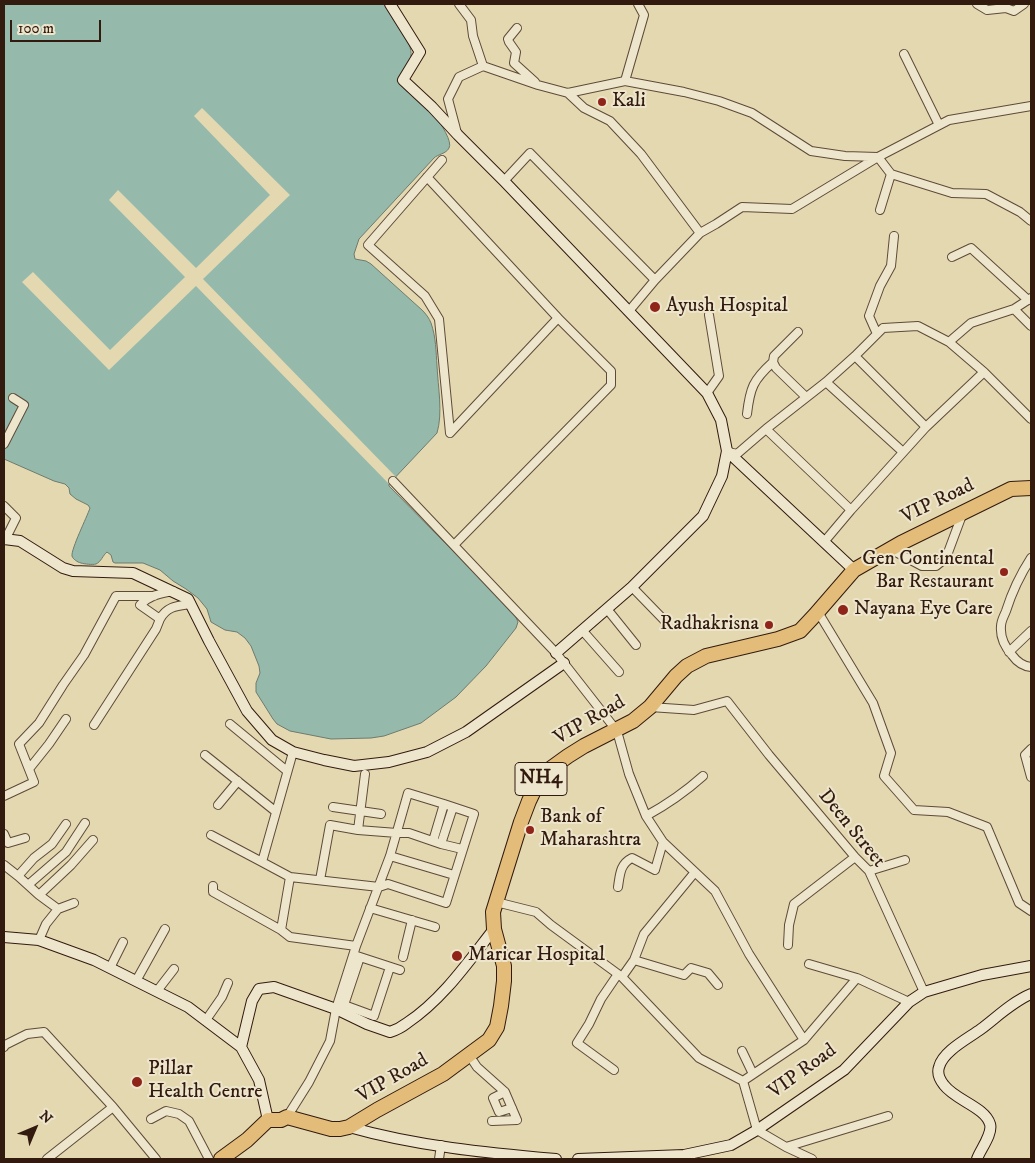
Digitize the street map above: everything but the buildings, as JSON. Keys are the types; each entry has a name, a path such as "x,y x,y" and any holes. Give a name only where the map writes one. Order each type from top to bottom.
{"highway":[{"name":"VIP Road","path":"268,1120 281,1120 287,1117 331,1129 350,1127 443,1074 489,1040 497,1027 504,982 504,966 494,929 493,912 528,801 538,782 550,769 568,756 634,721 650,707 687,666 706,656 778,639 800,631 854,570 890,549 1011,489 1031,488"},
{"path":"221,1159 247,1140 268,1120"}],"street":[{"path":"390,4 420,52 403,80 504,181 706,393 721,420 727,451 722,476 703,516 632,587 556,653"},
{"path":"459,4 470,20 483,66"},
{"path":"625,81 644,15 638,4"},
{"path":"977,4 987,10 1006,8 1014,11 1024,4"},
{"path":"517,28 508,39 516,52 514,63 538,85"},
{"path":"904,54 939,125"},
{"path":"458,135 448,99 459,77 483,66 568,93 625,81 720,101 752,113 811,152 844,156 878,157 892,174 952,193 986,194 1020,212 1031,221"},
{"path":"568,93 584,108 610,121 641,154 700,233"},
{"path":"628,311 700,233 742,207 792,209 878,157 949,120 1031,106"},
{"path":"504,181 530,153 655,280"},
{"path":"442,160 368,244 424,296 439,319 450,433 558,318"},
{"path":"880,210 892,174"},
{"path":"427,177 558,318 611,371 611,385 454,545"},
{"path":"877,334 869,316 880,286 891,266 894,236"},
{"path":"949,342 971,323 1014,309 1030,299 971,248 952,256"},
{"path":"1014,309 1031,326"},
{"path":"706,393 718,376 709,315"},
{"path":"727,451 738,454 766,429 826,382 883,328 918,326 949,342 984,372 1031,419"},
{"path":"798,332 774,356 773,362 776,368 806,397"},
{"path":"855,356 926,427"},
{"path":"747,414 753,384 773,362"},
{"path":"824,542 926,427 984,372"},
{"path":"826,382 903,452"},
{"path":"4,444 24,405 13,398"},
{"path":"766,429 851,510"},
{"path":"727,451 854,570"},
{"path":"393,481 556,653 617,730 629,774 646,816 663,842 715,891 749,954 804,1040"},
{"path":"4,506 16,518 4,539 20,541 63,568 73,571 133,573 188,598 247,711 272,740 293,752 354,766 388,762 427,752 466,732 564,663"},
{"path":"890,549 922,566 936,566 946,558 962,513"},
{"path":"1031,558 1016,584 1001,626 1005,646 1009,652 1017,662 1031,667"},
{"path":"632,587 665,621"},
{"path":"160,620 140,605 145,599 173,591"},
{"path":"4,796 34,782 19,744 39,723 84,656 116,596 154,596"},
{"path":"94,725 156,629 164,612 176,606 191,604"},
{"path":"606,609 636,645"},
{"path":"818,612 873,703 890,753 884,776 914,810 948,812 987,827 1019,903 1031,911"},
{"path":"582,630 619,672"},
{"path":"1009,652 1031,631"},
{"name":"Deen Street","path":"650,707 694,710 727,702 768,755 868,871 924,992"},
{"path":"29,769 66,719"},
{"path":"230,724 287,771"},
{"path":"1031,749 1025,755 1031,777"},
{"path":"262,862 293,752"},
{"path":"205,755 275,811"},
{"path":"358,830 365,774"},
{"path":"646,816 670,803 703,776"},
{"path":"218,805 238,781"},
{"path":"211,835 290,877 379,887 388,884 446,903 474,814 408,793 390,856 379,887 356,946 356,956 344,1005 374,1016 390,967"},
{"path":"437,842 444,804"},
{"path":"334,807 381,814"},
{"path":"437,842 453,807"},
{"path":"28,885 66,852 85,823"},
{"path":"18,876 34,858 52,844 66,824"},
{"path":"320,880 330,825 358,830 409,833 462,849"},
{"path":"4,834 8,843 24,838"},
{"path":"39,895 71,866 93,840"},
{"path":"618,887 621,868 626,861 632,858 655,870 663,842"},
{"path":"390,856 454,875"},
{"path":"788,945 789,925 794,904 854,857"},
{"path":"868,871 905,860"},
{"path":"4,865 39,895 58,908"},
{"path":"614,1070 577,1043 601,999 634,960 644,934 695,872"},
{"path":"281,930 290,877"},
{"path":"213,886 213,892 281,930 290,937 356,946"},
{"path":"39,940 46,924 58,908 74,902"},
{"path":"496,902 536,912 620,975 699,1058 743,1081 757,1130 786,1147 812,1159"},
{"path":"370,908 435,927"},
{"path":"404,957 412,920"},
{"path":"136,981 165,929"},
{"path":"242,1047 252,1001 259,989 274,987 336,1009 367,1024 390,1032 407,1024 431,1004 453,982 494,929"},
{"path":"4,937 39,940 94,960 188,1007 242,1047 260,1080 268,1120"},
{"path":"110,968 123,942"},
{"path":"287,1117 309,1082 330,1041 336,1009 356,956"},
{"path":"356,956 400,970"},
{"path":"634,960 684,975 691,968 708,973 718,985"},
{"path":"809,964 858,978 909,1002"},
{"name":"VIP Road","path":"578,1159 683,1157 731,1144 757,1130 844,1070 909,1002 924,992 982,975 1031,966"},
{"path":"157,991 174,969"},
{"path":"743,1081 804,1040 858,978"},
{"path":"206,1020 222,997 228,983"},
{"path":"976,1159 990,1132 990,1124 985,1115 943,1084 938,1073 939,1067 945,1056 954,1048 1014,1003 1031,994"},
{"path":"4,1047 27,1034 44,1032 113,1107 156,1159"},
{"path":"742,1051 753,1074"},
{"path":"470,1055 477,1067 504,1092 517,1120 492,1121"},
{"path":"504,1092 493,1098 499,1112 512,1108"},
{"path":"47,1159 113,1107"},
{"path":"152,1119 166,1111 179,1114 189,1121 209,1159"},
{"path":"786,1147 888,1116"},
{"name":"VIP Road","path":"350,1127 377,1135 482,1152 556,1159"},
{"path":"439,1159 441,1145"}],"shaded area":[{"path":"4,4 386,4 402,30 409,44 411,56 402,74 446,133 449,148 434,158 359,239 354,254 355,259 371,264 423,312 431,323 435,339 440,409 437,433 389,486 514,613 518,622 516,628 486,666 456,697 421,723 384,736 331,739 290,731 277,724 256,692 256,683 260,673 259,666 251,646 245,638 237,632 225,630 211,622 207,609 198,598 160,570 143,563 115,563 107,552 96,564 84,564 75,560 72,552 90,508 88,505 70,494 69,488 65,484 4,459"}],"pier":[{"path":"202,108 290,195 203,279 396,477 389,484 196,286 109,370 22,282 33,272 110,350 185,277 109,200 118,190 196,268 270,195 194,116"}],"place":[{"name":"Kali","path":"602,102"},
{"name":"Ayush Hospital","path":"655,307"},
{"name":"Gen Continental Bar Restaurant","path":"1004,572"},
{"name":"Nayana Eye Care","path":"843,610"},
{"name":"Radhakrisna","path":"769,625"},
{"name":"Bank of Maharashtra","path":"530,830"},
{"name":"Maricar Hospital","path":"457,956"},
{"name":"Pillar Health Centre","path":"137,1082"}]}
